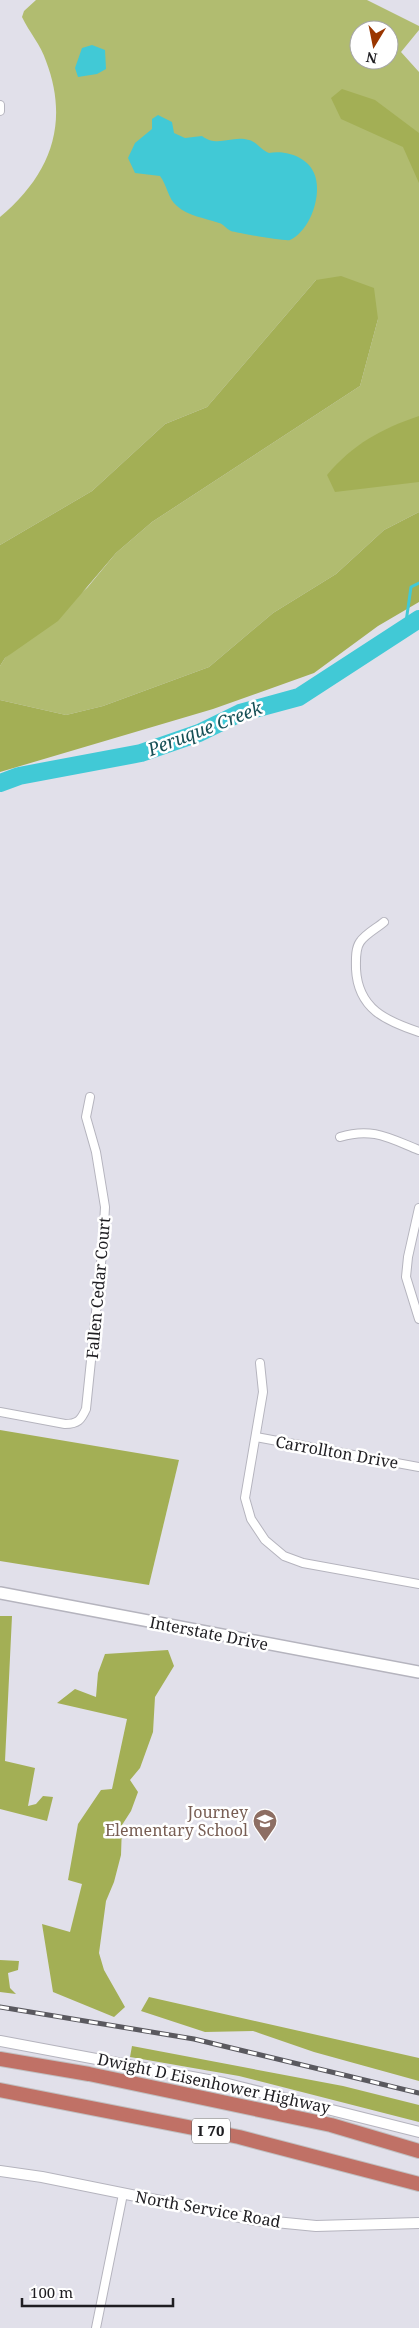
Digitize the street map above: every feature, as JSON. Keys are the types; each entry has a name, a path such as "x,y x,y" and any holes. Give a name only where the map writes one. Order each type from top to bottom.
{"highway":[{"name":"Dwight D Eisenhower Highway","path":"0,2058 89,2074 331,2125 419,2151"},
{"name":"I 70","path":"0,2090 238,2137 419,2184"}],"main road":[{"name":"Interstate Drive","path":"0,1593 419,1672"}],"street":[{"path":"0,104 0,111"},
{"path":"384,922 359,942 356,957 356,973 361,991 371,1008 388,1022 419,1032"},
{"name":"Fallen Cedar Court","path":"0,1412 65,1424 75,1424 82,1420 86,1409 105,1207 96,1152 86,1117 90,1098"},
{"path":"340,1136 357,1132 376,1133 419,1150"},
{"path":"419,1208 408,1257 406,1277 419,1319"},
{"path":"260,1363 263,1392 246,1498 251,1519 265,1540 284,1556 303,1563 419,1584"},
{"name":"Carrollton Drive","path":"256,1437 419,1467"},
{"path":"0,2041 224,2083 419,2132"},
{"name":"North Service Road","path":"0,2171 255,2220 316,2226 419,2223"},
{"path":"96,2328 123,2194"}],"green space":[{"path":"36,0 367,0 419,26 419,30 401,52 419,72 419,512 384,530 336,574 273,613 209,667 103,706 66,715 0,700 0,666 5,658 87,588 116,553 152,522 360,386 378,319 316,280 207,407 165,424 92,491 0,545 0,217 32,184 43,166 51,147 55,127 56,106 53,84 44,55 22,17 24,11"},
{"path":"342,89 375,100 419,133 419,183 403,147 341,119 331,98"},
{"path":"341,276 374,288 378,319 360,386 152,522 116,553 58,621 5,658 0,666 0,545 92,491 165,424 207,407 316,280"},
{"path":"419,416 419,482 335,492 327,475 337,464 368,439 392,426"},
{"path":"419,512 419,602 378,626 314,673 213,709 0,772 0,700 66,715 103,706 209,667 273,613 336,574 384,530"},
{"path":"0,1430 179,1460 149,1585 0,1561"},
{"path":"0,1616 12,1616 5,1761 35,1768 28,1806 36,1804 43,1796 53,1797 47,1821 0,1809"},
{"path":"168,1650 174,1666 155,1697 153,1732 140,1768 130,1780 138,1792 131,1811 122,1825 121,1855 114,1882 106,1901 99,1953 104,1970 125,2007 114,2017 53,1992 42,1924 70,1932 82,1884 68,1880 78,1824 101,1790 112,1789 127,1719 57,1703 75,1689 96,1697 98,1673 105,1654"},
{"path":"0,1960 19,1961 18,1970 8,1973 10,1988 16,1994 0,1992"},
{"path":"149,1997 419,2058 419,2081 314,2052 253,2031 205,2032 141,2011"},
{"path":"132,2046 343,2086 419,2105 419,2122 239,2076 130,2057"}],"water":[{"path":"92,45 105,50 106,69 97,74 78,77 75,68 82,48"},
{"path":"158,115 172,122 174,133 185,138 202,136 214,141 249,140 269,153 281,152 301,158 311,167 314,173 317,190 313,210 304,228 290,240 280,240 231,231 221,224 191,214 177,206 160,176 135,173 128,158 135,143 152,129 152,119"}],"waterway":[{"path":"405,629 411,587 419,583"},
{"name":"Peruque Creek","path":"0,783 19,776 141,753 199,733 240,713 299,697 419,619"}],"railway":[{"path":"0,2007 194,2039 419,2093"}],"place":[{"name":"Journey Elementary School","path":"265,1842"}]}
